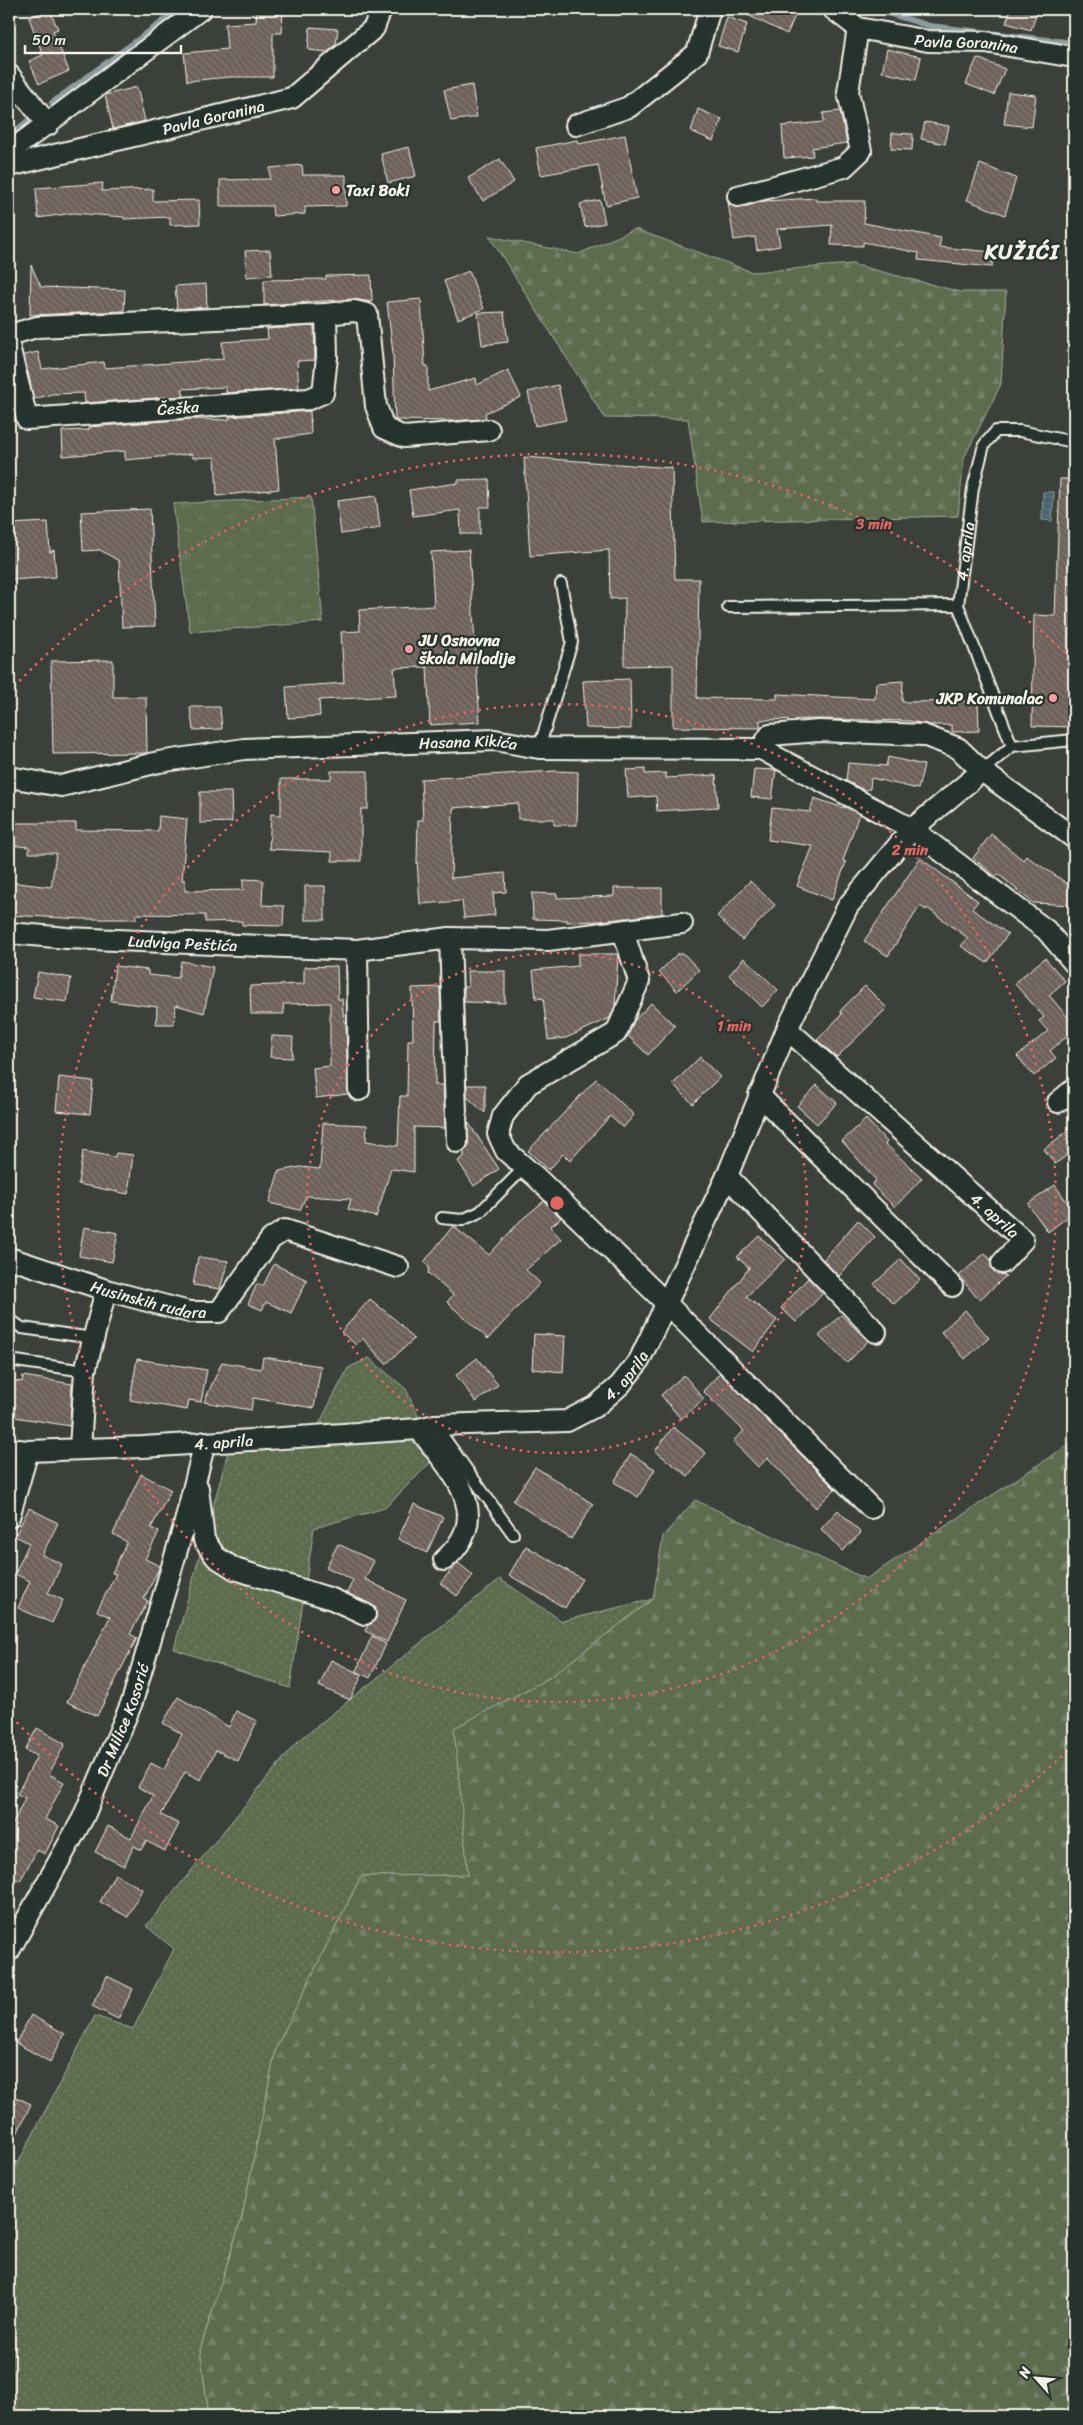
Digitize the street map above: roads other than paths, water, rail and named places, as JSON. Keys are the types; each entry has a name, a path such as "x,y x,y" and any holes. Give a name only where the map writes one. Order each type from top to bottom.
{"street":[{"path":"9,152 48,125 201,9"},
{"name":"Pavla Goranina","path":"9,166 292,98 374,28 381,9"},
{"path":"576,124 629,107 697,53 710,9"},
{"name":"Pavla Goranina","path":"833,9 858,28 928,41 986,42 1074,57"},
{"path":"738,196 844,167 861,151 848,92 858,28"},
{"path":"9,75 48,125"},
{"path":"9,335 37,328 354,311 367,314 376,406 384,428 404,437 489,430"},
{"name":"Češka","path":"9,346 27,419 309,400 323,393 327,357 326,314"},
{"path":"761,749 770,735 819,731 923,735 958,748 982,771 1074,838"},
{"name":"Hasana Kikića","path":"9,777 61,786 159,762 244,750 495,740 539,748 761,749 912,829"},
{"name":"4. aprila","path":"9,1517 18,1450 143,1447 427,1427 567,1421 596,1406 620,1385 640,1361 727,1176 787,1029 848,906 912,829 982,771"},
{"path":"912,829 1046,930 1074,964"},
{"name":"Ludviga Peštića","path":"9,933 67,938 357,950 450,938 548,940 682,923"},
{"path":"623,931 639,981 616,1033 528,1084 503,1116 498,1134 506,1151 666,1303 871,1508"},
{"path":"450,938 457,1142"},
{"path":"357,950 359,1090"},
{"name":"4. aprila","path":"787,1029 1024,1240 1002,1263"},
{"path":"1058,1102 1074,1089"},
{"path":"759,1095 952,1286"},
{"path":"727,1176 876,1332"},
{"name":"Husinskih rudara","path":"9,1258 106,1290 189,1312 219,1312 271,1238 285,1230 398,1267"},
{"path":"80,1448 85,1371 106,1290"},
{"path":"427,1427 468,1503 469,1520 465,1534 457,1548 444,1560"},
{"name":"Dr Milice Kosorić","path":"9,1951 83,1818 126,1718 184,1526 205,1442"},
{"name":"Dr Milice Kosorić","path":"197,1473 204,1540 216,1558 235,1569 332,1599 365,1614"}],"lane":[{"name":"4. aprila","path":"982,771 1012,746 958,605 973,488 984,445 996,431 1020,431 1074,442"},
{"path":"539,748 572,642 561,584"},
{"path":"728,607 958,605"},
{"path":"1012,746 1074,740"},
{"path":"442,1218 462,1220 480,1212 525,1167"},
{"path":"9,1319 22,1328 94,1338"},
{"path":"9,1360 85,1371"},
{"path":"427,1427 513,1534"}],"water":[{"path":"1043,492 1054,492 1052,521 1042,520"}],"waterway":[{"path":"52,103 180,9"},
{"path":"874,9 930,26 1074,43"},
{"path":"9,136 34,116"}],"place":[{"name":"Taxi Boki","path":"336,190"},
{"name":"JU Osnovna škola Miladije","path":"409,649"},
{"name":"JKP Komunalac","path":"1053,698"}],"district":[{"name":"KUŽIĆI","path":"1022,252"}]}
